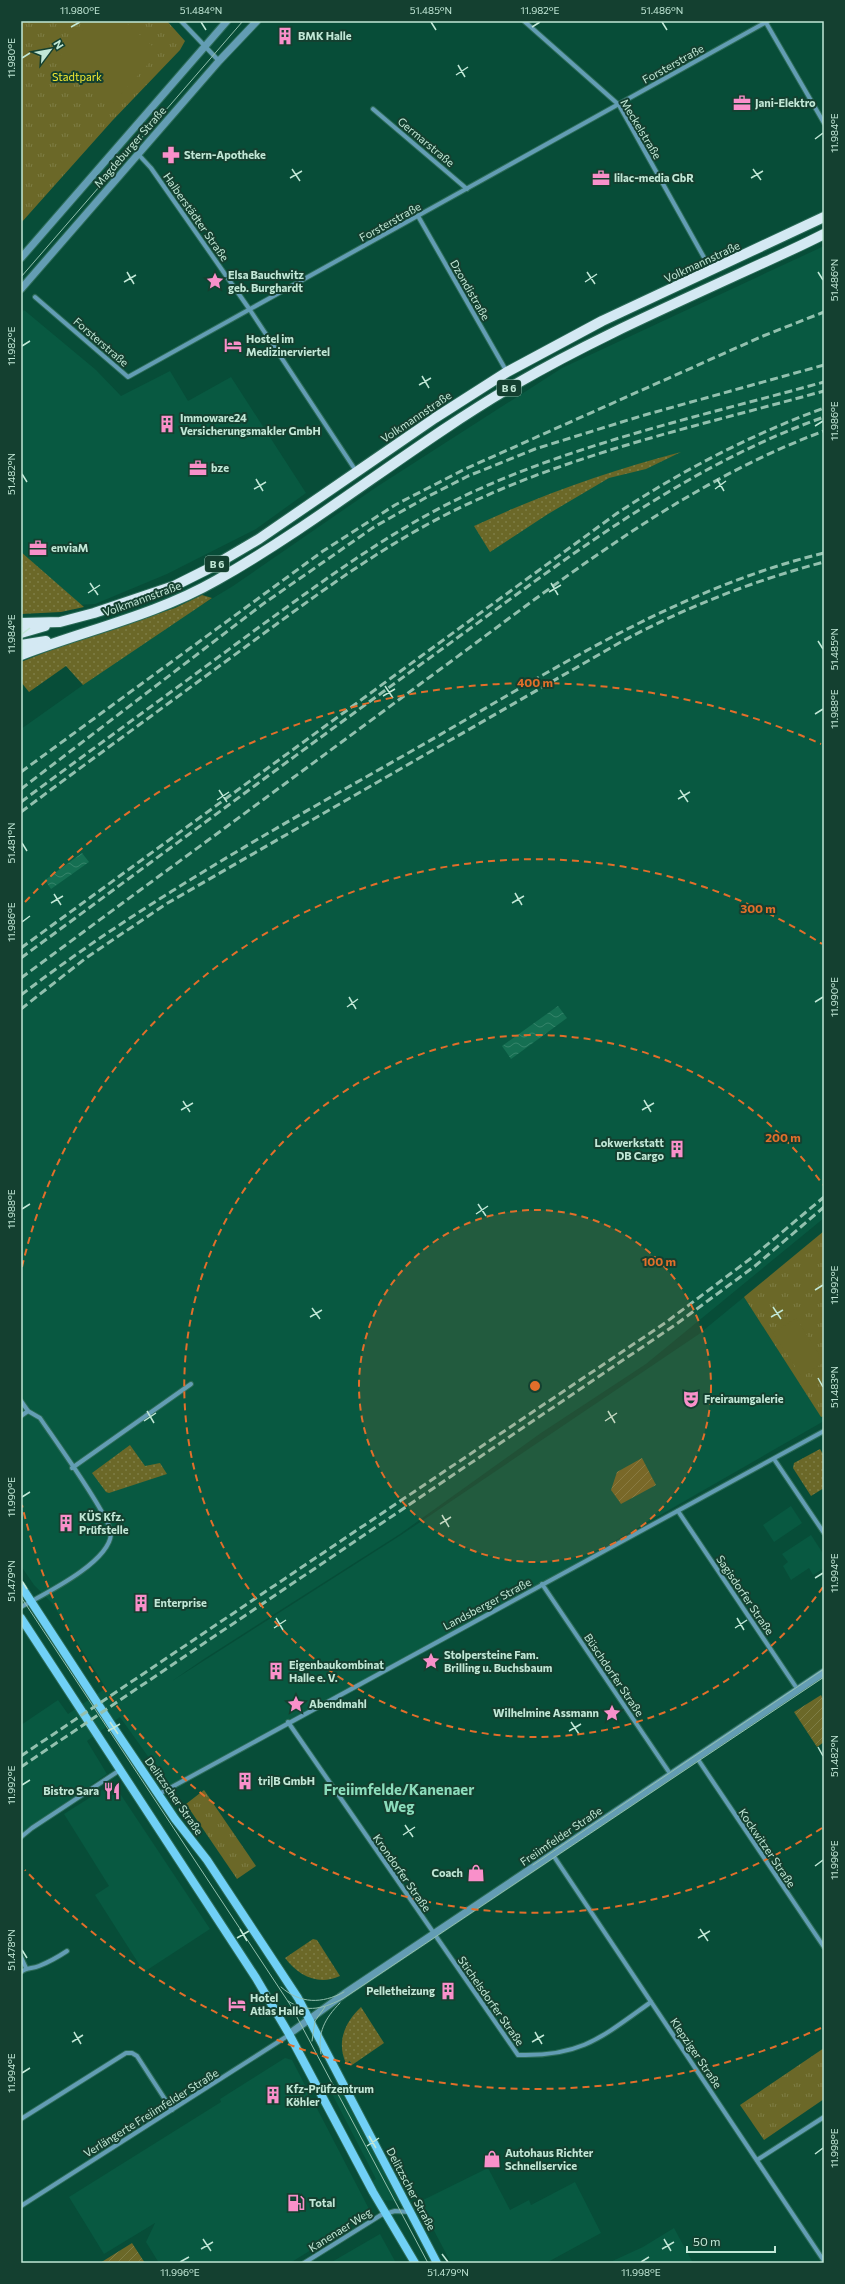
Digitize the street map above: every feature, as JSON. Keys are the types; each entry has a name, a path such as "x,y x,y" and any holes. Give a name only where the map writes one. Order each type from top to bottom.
{"main road":[{"name":"Volkmannstraße","path":"21,623 60,622 127,603 174,586 208,569 259,539 435,418 508,372 602,321 824,217"},
{"name":"Volkmannstraße","path":"69,636 178,600 216,580 290,534 441,432 516,384 609,334 824,234"},
{"path":"21,633 60,622"},
{"name":"B 6","path":"21,645 69,636"},
{"path":"21,655 69,636"},
{"name":"Delitzscher Straße","path":"21,1586 159,1794 207,1860 277,1964 310,2018 437,2263"},
{"path":"21,1618 256,1978 289,2034 386,2213 416,2263"}],"street":[{"path":"181,21 218,61"},
{"name":"Magdeburger Straße","path":"21,258 227,21"},
{"name":"Magdeburger Straße","path":"21,290 218,61 257,21"},
{"name":"Meckelstraße","path":"524,21 619,105 711,270"},
{"path":"766,21 824,123"},
{"name":"Forsterstraße","path":"35,297 128,377 619,105 766,21"},
{"name":"Germarstraße","path":"373,108 467,189"},
{"name":"Halberstädter Straße","path":"138,154 151,168 250,310 356,471"},
{"name":"Dzondistraße","path":"418,216 508,372"},
{"path":"72,1468 191,1384"},
{"path":"21,1401 28,1411 40,1418 103,1515 111,1534 107,1547 92,1563 21,1607"},
{"path":"21,1416 28,1411"},
{"name":"Landsberger Straße","path":"159,1794 288,1722 824,1431"},
{"path":"774,1459 824,1533"},
{"name":"Sagisdorfer Straße","path":"678,1511 798,1690"},
{"name":"Büschdorfer Straße","path":"542,1584 671,1775"},
{"name":"Freiimfelder Straße","path":"310,2018 824,1672"},
{"name":"Krondorfer Straße","path":"288,1722 434,1934"},
{"name":"Kockwitzer Straße","path":"696,1758 824,1947"},
{"path":"21,1838 32,1828 120,1770"},
{"name":"Klepziger Straße","path":"553,1855 824,2261"},
{"name":"Stichelsdorfer Straße","path":"434,1934 518,2055 550,2055 574,2050 597,2040 651,2002"},
{"path":"21,1972 26,1968 36,1967 51,1962 67,1951"},
{"path":"21,1957 26,1968"},
{"path":"289,2034 310,2018"},
{"name":"Verlängerte Freiimfelder Straße","path":"21,2206 289,2034"},
{"path":"21,2120 126,2053 132,2053 137,2056 172,2110"},
{"path":"757,2160 824,2117"},
{"name":"Kanenaer Weg","path":"304,2263 386,2213 410,2212"}],"shaded area":[{"path":"824,246 824,1218 646,1364 541,1433 400,1534 172,1681 401,1535 699,1334 744,1297 824,1421 533,1588 169,1786 120,1717 87,1741 107,1774 21,1833 21,1725 58,1700 68,1714 106,1688 52,1603 34,1585 21,1566 21,729 83,685 107,662 233,586 378,486 562,368"},
{"path":"24,310 96,370 121,396 170,371 188,401 231,377 306,493 256,529 167,574 95,604 21,608 21,313"},
{"path":"791,1506 802,1523 774,1542 763,1525"},
{"path":"811,1535 824,1555 824,1568 813,1575 809,1568 791,1580 783,1566 788,1562 782,1554"},
{"path":"113,1783 210,1929 144,1972 95,1895 109,1886 64,1814"},
{"path":"285,2058 292,2060 369,2209 345,2229 290,2263 159,2263 146,2242 155,2223 104,2254 69,2197 221,2102 220,2099"},
{"path":"337,2084 399,2201 382,2200 371,2182 376,2179 329,2088"},
{"path":"488,2168 510,2210 529,2200 531,2205 575,2182 601,2233 546,2263 451,2263 419,2202"},
{"path":"674,2228 693,2263 608,2263 643,2247"},
{"path":"380,2234 396,2263 330,2263"}],"green space":[{"name":"Stadtpark","path":"21,21 167,21 185,41 180,50 112,121 21,223"},
{"path":"91,21 124,21 159,52 113,103 60,56"},
{"path":"681,452 646,469 609,478 548,514 490,552 474,526 575,484"},
{"path":"21,552 84,607 61,612 21,614"},
{"path":"202,595 212,598 83,685 66,666 29,692 21,682 21,662 68,643 175,608"},
{"path":"824,1231 824,1416 821,1417 744,1297"},
{"path":"796,1318 824,1362 802,1377 773,1333"},
{"path":"130,1445 145,1466 160,1463 167,1474 109,1493 106,1492 92,1473"},
{"path":"820,1449 824,1456 824,1488 811,1496 793,1468 794,1463"},
{"path":"642,1458 656,1485 621,1504 611,1490 617,1472"},
{"path":"821,1695 824,1701 824,1742 817,1747 794,1712"},
{"path":"204,1790 256,1866 237,1879 186,1804"},
{"path":"313,1939 317,1940 340,1976 324,1980 310,1978 296,1970 285,1958"},
{"path":"361,2007 384,2043 352,2065 350,2061 346,2063 343,2056 343,2034 350,2020"},
{"path":"824,2048 824,2099 764,2140 740,2105"},
{"path":"132,2243 145,2263 100,2263"}],"water":[{"path":"82,853 89,862 51,889 45,880"},
{"path":"558,1006 567,1018 511,1059 502,1046"}],"tram line":[{"path":"21,277 243,21"},
{"path":"21,1597 291,2006 428,2263"},
{"path":"533,1865 824,1669"},
{"path":"288,2001 302,2007 316,2008 330,2005 344,1998 824,1677"},
{"path":"281,1987 296,1997 311,2000 328,1999 344,1992"},
{"path":"321,2054 320,2039 323,2026 330,2014 340,2003"},
{"path":"312,2041 315,2021 325,2007"}],"railway":[{"path":"21,772 323,551 395,505 465,469 763,336 824,312"},
{"path":"21,789 263,604 374,527 427,497 468,476 535,449 641,416 824,365"},
{"path":"21,802 255,630 362,554 447,504 518,473 604,443 692,417 824,382"},
{"path":"21,812 304,604 360,565 419,529 481,498 564,465 650,438 824,391"},
{"path":"21,948 616,514 666,483 717,455 769,430 824,408"},
{"path":"21,958 578,550 672,490 721,462 771,438 824,417"},
{"path":"21,978 521,609 617,541 667,509 717,480 770,454 824,431"},
{"path":"21,995 68,960 165,895 265,835 564,663 614,636 716,588 769,569 824,553"},
{"path":"21,1009 86,958 166,904 619,643 668,618 719,596 824,562"},
{"path":"21,1756 665,1323 750,1259 824,1197"},
{"path":"21,1767 675,1325 755,1266 824,1207"}],"place":[{"name":"BMK Halle","path":"285,36"},
{"name":"Jani-Elektro","path":"742,103"},
{"name":"Stern-Apotheke","path":"171,155"},
{"name":"lilac-media GbR","path":"601,178"},
{"name":"Elsa Bauchwitz geb. Burghardt","path":"215,281"},
{"name":"Hostel im Medizinerviertel","path":"233,345"},
{"name":"Immoware24 Versicherungsmakler GmbH","path":"167,424"},
{"name":"bze","path":"198,468"},
{"name":"enviaM","path":"38,548"},
{"name":"Lokwerkstatt DB Cargo","path":"677,1149"},
{"name":"Freiraumgalerie","path":"691,1399"},
{"name":"KÜS Kfz. Prüfstelle","path":"66,1523"},
{"name":"Enterprise","path":"141,1603"},
{"name":"Stolpersteine Fam. Brilling u. Buchsbaum","path":"431,1661"},
{"name":"Eigenbaukombinat Halle e. V.","path":"276,1671"},
{"name":"Abendmahl","path":"296,1704"},
{"name":"Wilhelmine Assmann","path":"612,1713"},
{"name":"tri|B GmbH","path":"245,1781"},
{"name":"Bistro Sara","path":"112,1791"},
{"name":"Coach","path":"476,1873"},
{"name":"Pelletheizung","path":"448,1991"},
{"name":"Hotel Atlas Halle","path":"237,2004"},
{"name":"Kfz-Prüfzentrum Köhler","path":"273,2095"},
{"name":"Autohaus Richter Schnellservice","path":"492,2159"},
{"name":"Total","path":"296,2203"}],"district":[{"name":"Freiimfelde/Kanenaer Weg","path":"399,1798"}]}
